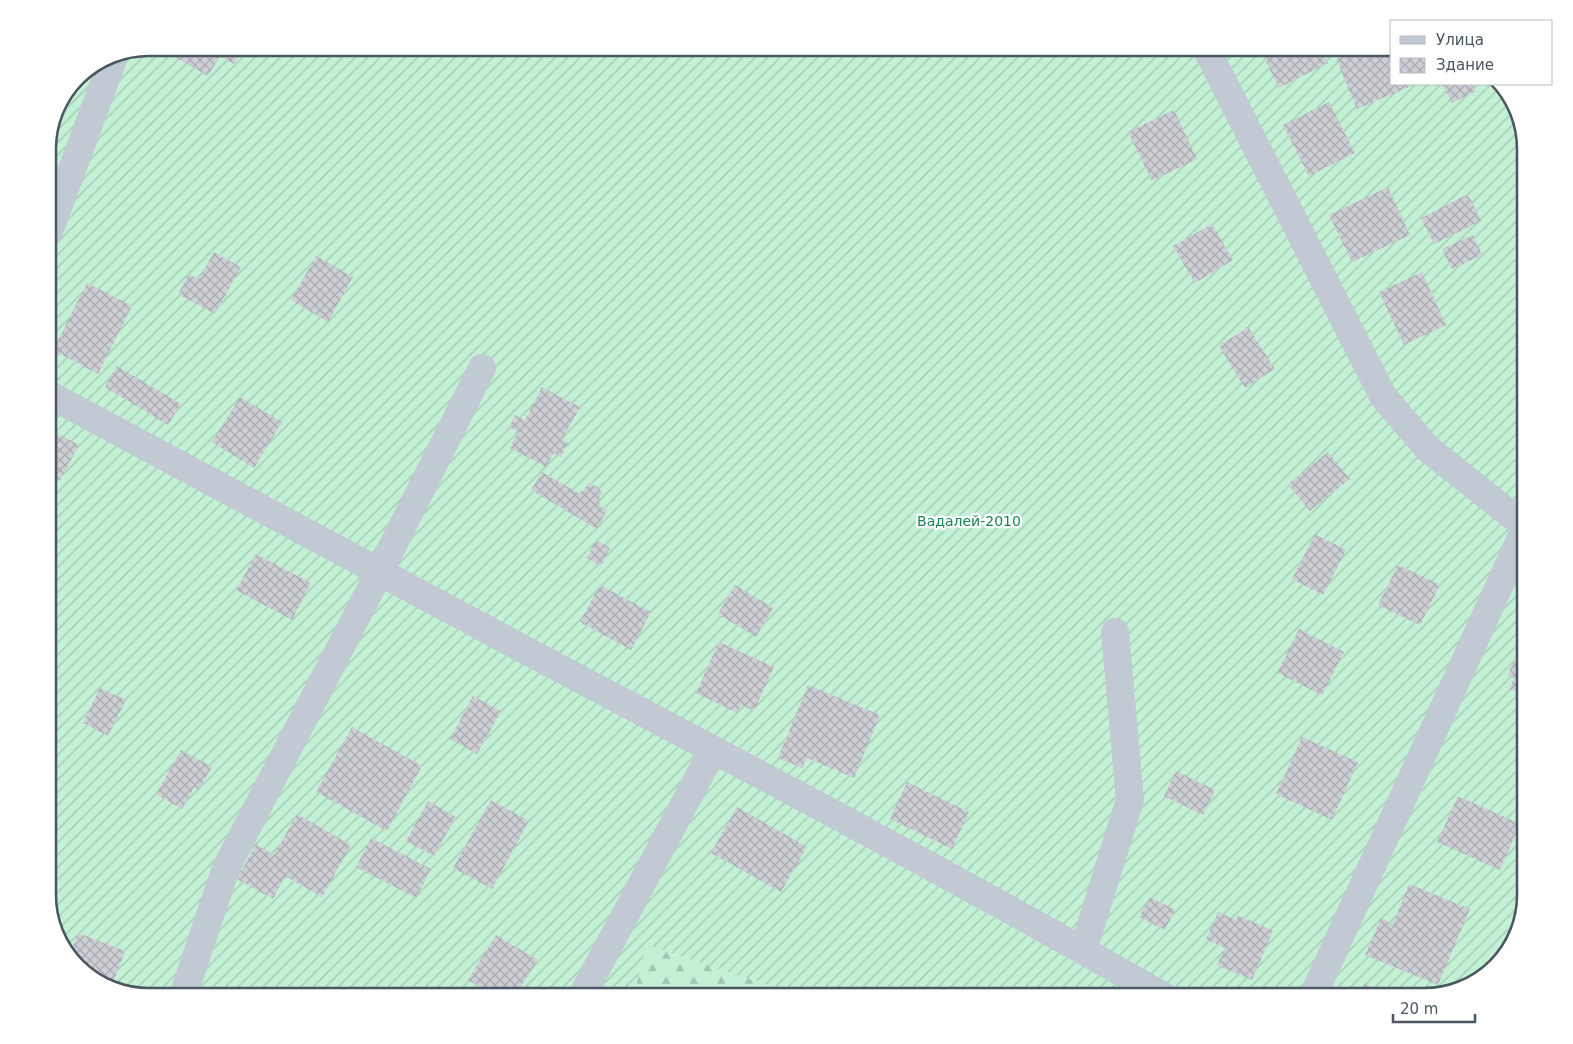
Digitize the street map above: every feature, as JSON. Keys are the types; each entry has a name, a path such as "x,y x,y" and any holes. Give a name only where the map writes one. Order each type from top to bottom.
{"street":[{"path":"1210,56 1383,396 1427,448 1517,521"},
{"path":"56,213 111,65"},
{"path":"185,988 226,868 379,573 482,368"},
{"path":"56,398 379,573 713,750 1083,950 1149,988"},
{"path":"1317,988 1517,548"},
{"path":"1083,950 1130,800 1115,632"},
{"path":"586,988 713,750"}],"green space":[{"name":"Вадалей-2010","path":"143,56 1390,56 1390,85 1491,85 1510,114 1514,125 1517,149 1517,901 1512,925 1494,956 1485,965 1459,981 1448,985 1424,988 777,988 647,945 635,988 149,988 125,985 108,978 88,965 72,946 59,919 56,901 56,143 63,114 79,88 93,75 114,63"},
{"path":"647,945 944,988 635,988"}],"building":[{"path":"173,56 220,56 208,76"},
{"path":"220,56 238,56 234,64"},
{"path":"1263,56 1324,56 1328,63 1279,88"},
{"path":"1344,56 1390,56 1390,85 1408,85 1409,87 1357,109 1336,59"},
{"path":"1443,85 1473,85 1476,91 1452,103"},
{"path":"1329,102 1355,153 1309,176 1283,125"},
{"path":"1174,110 1197,159 1152,181 1128,132"},
{"path":"1388,187 1410,235 1352,262 1329,215"},
{"path":"1468,194 1481,221 1434,244 1421,218"},
{"path":"1212,224 1233,260 1195,283 1173,246"},
{"path":"1473,235 1482,255 1452,269 1442,249"},
{"path":"214,252 241,267 215,314 178,294 189,274 199,279"},
{"path":"316,256 353,277 328,322 291,300"},
{"path":"1422,272 1446,325 1404,345 1379,292"},
{"path":"87,283 132,306 98,374 56,352 56,344"},
{"path":"1248,327 1275,369 1245,388 1219,346"},
{"path":"117,366 181,404 168,425 105,387"},
{"path":"542,387 580,407 562,440 568,443 561,457 554,453 546,467 510,448 518,432 509,427 515,415 525,420"},
{"path":"240,397 282,422 254,468 212,442"},
{"path":"56,433 79,445 60,480 56,478"},
{"path":"1328,452 1350,479 1310,511 1288,484"},
{"path":"542,472 578,493 584,490 588,483 598,487 602,493 599,499 600,506 607,510 597,529 531,490"},
{"path":"1315,534 1346,550 1323,595 1292,579"},
{"path":"596,540 610,548 601,566 587,558"},
{"path":"256,554 311,583 292,620 236,590"},
{"path":"1398,565 1440,585 1420,625 1378,605"},
{"path":"600,585 651,612 631,650 580,622"},
{"path":"735,585 773,608 756,637 718,614"},
{"path":"1299,629 1344,652 1322,695 1277,673"},
{"path":"719,642 774,667 754,711 741,705 737,713 696,693"},
{"path":"1517,653 1517,692 1509,689 1514,678 1508,675"},
{"path":"808,685 880,715 854,778 807,758 802,768 778,758"},
{"path":"100,688 126,700 108,736 83,723"},
{"path":"473,696 501,711 477,754 450,739"},
{"path":"352,727 422,766 387,831 316,792"},
{"path":"1302,737 1358,762 1332,820 1276,794"},
{"path":"181,750 212,767 199,790 194,788 182,809 156,794"},
{"path":"1176,771 1215,790 1203,815 1164,796"},
{"path":"907,782 969,812 952,849 890,819"},
{"path":"1458,796 1517,823 1517,831 1500,870 1437,842"},
{"path":"491,800 529,821 492,889 453,868"},
{"path":"428,801 456,817 434,856 406,841"},
{"path":"737,807 807,847 781,892 711,853"},
{"path":"297,814 351,845 322,897 285,876 273,899 237,879 256,844 274,855"},
{"path":"371,838 431,869 416,898 356,867"},
{"path":"1409,884 1470,909 1438,985 1365,955 1381,918 1393,924"},
{"path":"1150,897 1175,910 1165,930 1139,917"},
{"path":"1218,912 1236,920 1238,915 1273,931 1252,980 1217,965 1225,948 1206,939"},
{"path":"78,933 125,951 114,981 88,965 73,947"},
{"path":"496,935 538,960 520,988 481,988 468,980"},
{"path":"1365,984 1374,988 1363,988"}]}
